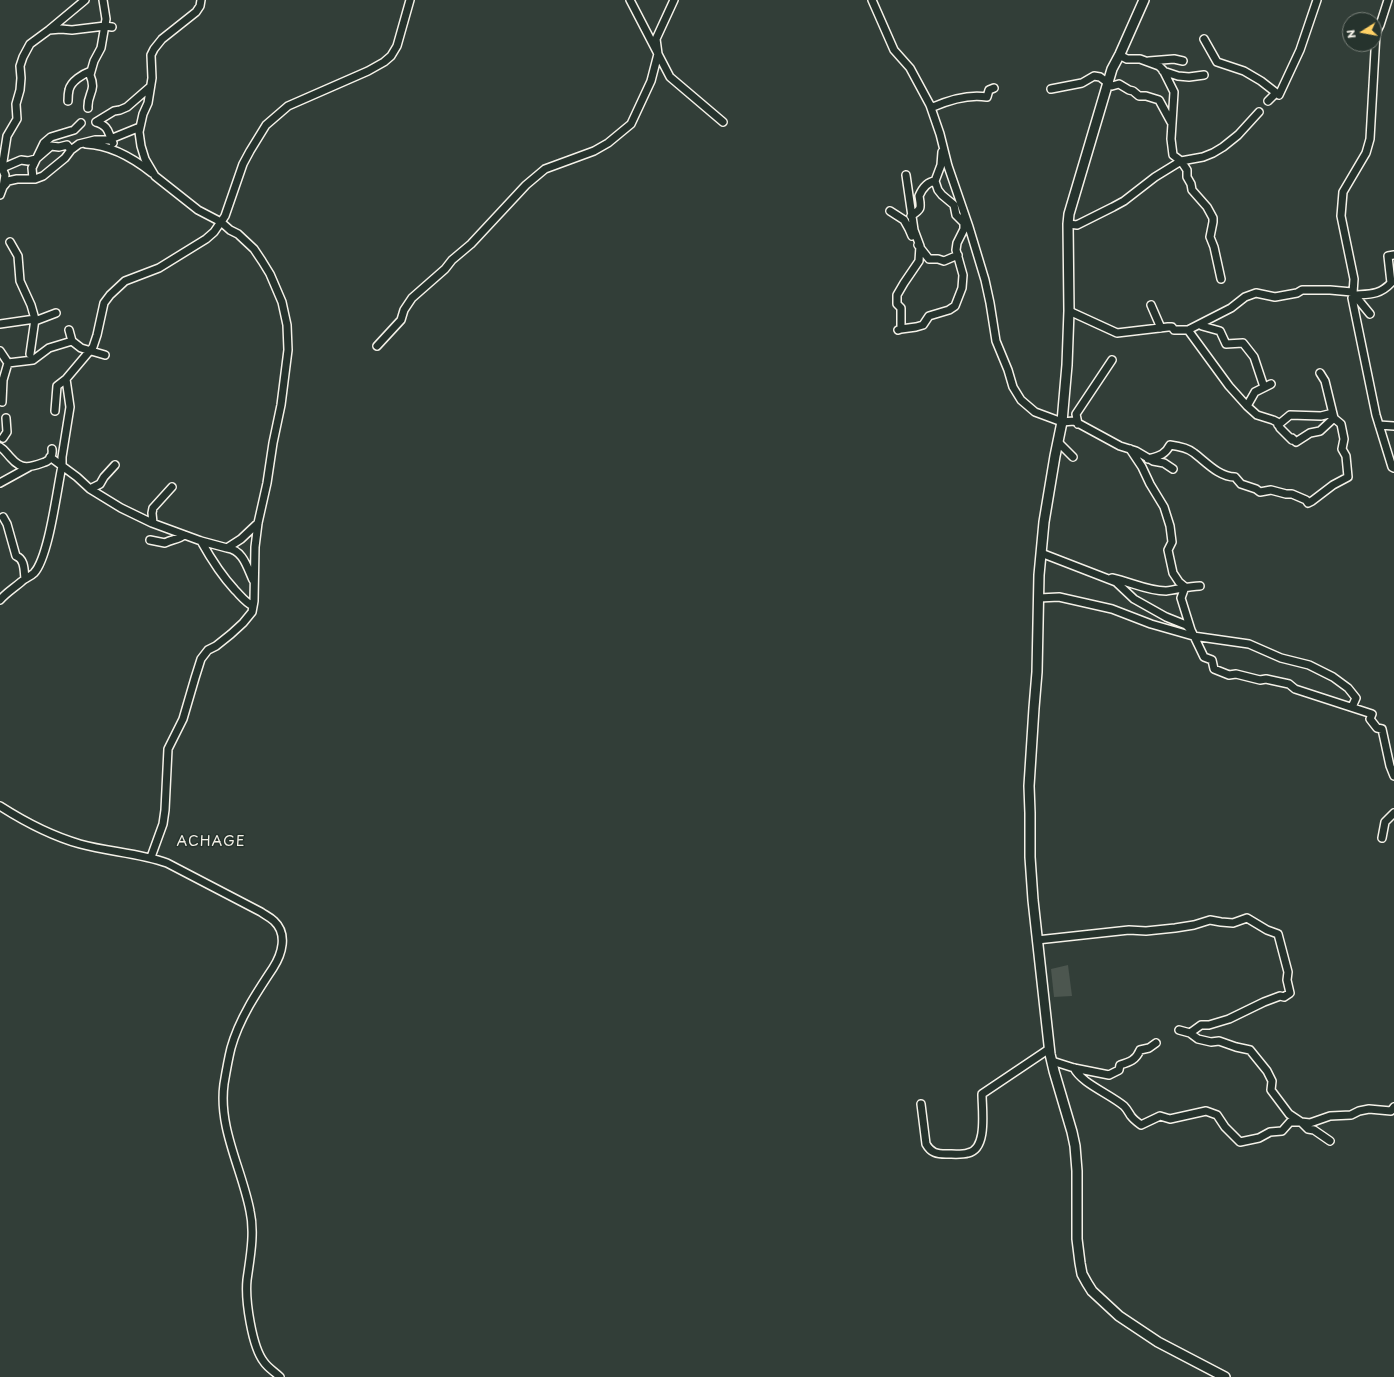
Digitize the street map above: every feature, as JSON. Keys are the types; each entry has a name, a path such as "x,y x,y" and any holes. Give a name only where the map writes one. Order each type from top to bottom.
{"street":[{"path":"0,196 5,175 1,169 7,136 17,119 16,104 20,90 20,66 23,57 30,44 85,0"},
{"path":"88,108 88,101 93,90 93,83 90,75 91,70 109,26 106,19 103,0"},
{"path":"156,176 145,159 140,140 140,126 148,102 152,78 150,60 154,49 162,39 196,12 200,6 201,0"},
{"path":"55,411 56,393 60,391 93,347 104,303 116,288 131,278 160,268 206,239 214,232 225,216 243,164 266,125 288,106 368,70 384,62 391,56 397,46 410,0"},
{"path":"630,0 670,77 723,122"},
{"path":"377,346 401,320 404,310 412,298 446,269 452,260 471,244 526,185 545,169 594,151 608,143 631,124 651,81 658,54 656,39 674,0"},
{"path":"872,0 894,50 910,68 930,105 978,255 990,303 996,340 1013,387 1021,400 1036,412 1062,422 1074,421 1120,446 1130,449 1153,461 1164,463 1173,469"},
{"path":"1144,0 1112,69 1069,214 1069,311 1067,366 1062,422 1044,522 1039,575 1037,672 1029,786 1030,857 1037,940 1049,1049 1075,1146 1077,1171 1077,1239 1082,1274 1092,1291 1119,1316 1158,1342 1225,1377"},
{"path":"1204,39 1217,62 1244,71 1261,81 1279,95 1300,50 1317,0"},
{"path":"1388,0 1376,33 1370,139 1366,153 1344,192 1341,216 1354,279 1354,294 1352,298 1376,415 1392,467 1394,468"},
{"path":"49,30 72,30 109,26"},
{"path":"1120,54 1127,59 1140,59 1159,66 1174,92 1171,122 1171,146 1173,155 1181,161 1187,170 1187,177 1192,190 1207,207 1213,218 1210,237 1221,279"},
{"path":"1147,61 1163,59 1183,61"},
{"path":"1100,77 1112,69"},
{"path":"68,101 69,89 72,84 91,70"},
{"path":"1163,71 1178,76 1189,77 1204,75"},
{"path":"1051,89 1082,84 1094,76 1100,77 1112,86 1119,84 1133,91 1139,96 1146,96 1159,100 1171,122"},
{"path":"118,152 111,139 109,130 104,124 96,122 114,111 127,107 150,87"},
{"path":"930,105 933,107 943,102 961,98 980,96 986,97 989,90 994,88"},
{"path":"1268,101 1276,93"},
{"path":"1068,224 1077,225 1124,201 1155,177 1181,161 1203,158 1223,147 1238,135 1259,112"},
{"path":"33,179 32,168 44,142 51,137 74,130 81,123"},
{"path":"3,187 8,181 17,179 33,179 43,176 79,144 95,140 108,140 140,126"},
{"path":"79,144 109,148 143,166 198,210 221,222 230,230 238,234 262,261 280,297 287,325 288,350 281,405 272,444 267,483 258,523 255,547 252,612 243,623 222,641 208,650 201,659 183,719 168,749 166,810 163,824 151,857"},
{"path":"1,169 21,160 28,161 36,159 51,146 59,147 67,145 71,150"},
{"path":"906,175 911,216 915,235 918,237 920,247 919,261 906,279 898,295 896,304 902,308 899,329 923,325 929,316 942,313 955,306 962,288 963,275 956,250 957,243 964,229 964,223 956,215 954,205 938,190 935,181 941,165 943,148"},
{"path":"911,216 919,211 921,207 919,196 923,189 930,182 935,181"},
{"path":"890,210 904,220 910,229 913,238 929,258 944,261 958,256"},
{"path":"10,242 18,256 20,281 31,305 35,320 30,354"},
{"path":"1069,311 1117,333 1172,327 1174,330 1188,330 1232,308 1245,297 1256,293 1276,297 1297,293 1302,290 1315,289 1345,291 1354,294 1372,294 1384,290 1391,283 1388,256 1394,255"},
{"path":"1354,294 1370,314"},
{"path":"1151,306 1161,328"},
{"path":"0,324 35,320 56,313"},
{"path":"1202,326 1220,331 1226,344 1243,343 1254,357 1267,385 1255,392 1247,406"},
{"path":"69,330 72,341 81,348 105,355"},
{"path":"1188,330 1229,386 1247,406 1257,415 1273,420 1292,440 1292,438 1296,442 1310,433 1320,431 1334,418"},
{"path":"8,363 33,360 49,348 72,341"},
{"path":"0,350 8,363 3,380 2,402"},
{"path":"1078,424 1076,414 1112,360"},
{"path":"1320,373 1325,381 1334,418"},
{"path":"0,600 24,579 34,573 45,549 62,466 62,457 70,407 66,382"},
{"path":"1148,459 1163,455 1170,445 1184,448 1194,452 1221,474 1228,477 1235,477 1241,484 1256,489 1260,492 1271,490 1292,494 1306,500 1308,503 1333,485 1348,477 1346,456 1342,449 1344,439 1341,424 1329,414 1321,416 1290,415 1278,425"},
{"path":"6,418 7,432 1,436 2,448 12,459 22,466 29,467"},
{"path":"1379,425 1394,426"},
{"path":"1058,442 1073,457"},
{"path":"1130,449 1164,507 1171,534 1172,542 1168,550 1174,573 1179,582 1185,587"},
{"path":"0,483 29,467 48,460 51,453 62,466 90,489 121,508 184,535 201,541 232,548 239,553 254,581"},
{"path":"90,489 100,484 115,465"},
{"path":"153,523 153,508 172,487"},
{"path":"3,517 8,528 16,556 20,557 23,563 24,579"},
{"path":"227,548 258,523"},
{"path":"150,540 165,543 171,540 178,540 184,535"},
{"path":"201,541 215,565 228,583 246,603 253,606"},
{"path":"1041,553 1116,582 1134,598 1166,617 1186,625 1192,633"},
{"path":"1094,574 1130,582 1152,590 1167,591 1185,587 1200,586"},
{"path":"1185,587 1181,598 1192,633 1204,657 1212,660 1214,669 1229,675 1236,674 1260,680 1266,679 1289,684 1295,689 1372,714 1370,719 1377,728 1382,730 1390,766 1394,776"},
{"path":"1039,598 1058,597 1112,609 1151,624 1249,644 1281,658 1310,665 1333,677 1348,688 1356,698 1352,707"},
{"path":"0,806 59,837 103,849 151,857 167,863 261,912 273,920 276,924 283,939 279,959 248,1008 241,1022 231,1048 224,1085 223,1100 227,1127 245,1189 252,1220 247,1282 247,1299 250,1320 260,1355 264,1362 280,1377"},
{"path":"1382,838 1385,822 1394,813"},
{"path":"1037,940 1129,930 1146,931 1175,928 1210,920 1233,923 1247,918 1267,930 1278,934 1288,972 1286,980 1290,993 1284,997 1280,996 1264,1002 1229,1019 1209,1026 1201,1025 1190,1034"},
{"path":"1179,1030 1198,1039 1211,1042 1219,1041 1250,1050 1267,1071 1272,1081 1272,1090 1289,1114 1308,1129 1314,1130 1330,1141"},
{"path":"1052,1061 1074,1068 1108,1074 1119,1070 1120,1065 1133,1061 1140,1050 1149,1048 1156,1043"},
{"path":"921,1104 926,1144 929,1149 937,1154 969,1153 979,1146 982,1138 982,1094 1049,1049"},
{"path":"1074,1068 1077,1075 1126,1107 1132,1118 1141,1125 1160,1116 1170,1119 1206,1111 1217,1114 1225,1127 1240,1142 1260,1138 1270,1132 1282,1131 1290,1122 1310,1123 1330,1116 1351,1115 1359,1111 1369,1109 1393,1111"}],"shaded area":[{"path":"1068,965 1072,996 1054,997 1051,969"}],"district":[{"name":"ACHAGE","path":"211,842"}]}
